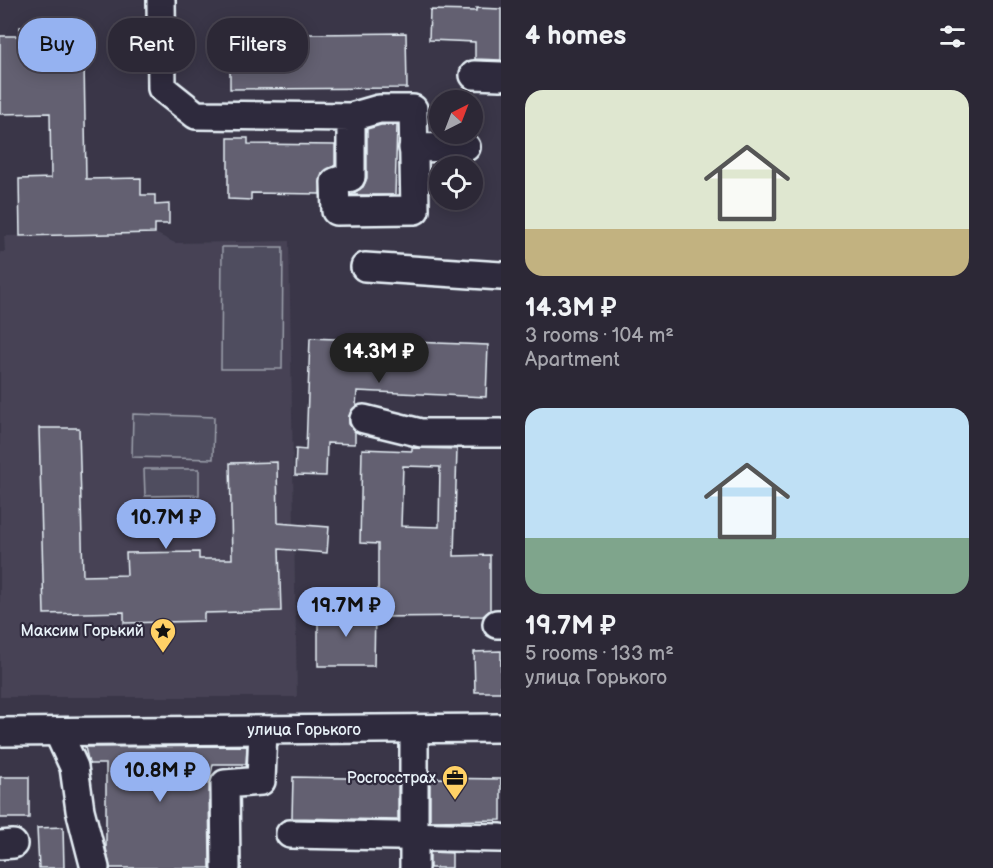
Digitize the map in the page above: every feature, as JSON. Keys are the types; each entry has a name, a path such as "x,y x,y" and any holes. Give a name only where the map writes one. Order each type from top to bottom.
{"street":[{"path":"161,0 162,88 196,115 351,117 379,110 413,109 415,210 336,211 335,182 351,177 351,117"},
{"path":"474,75 501,76"},
{"path":"413,148 466,147"},
{"path":"365,267 501,276"},
{"path":"364,419 421,433 501,433"},
{"name":"улица Горького","path":"0,732 501,728"},
{"path":"414,729 414,868"},
{"path":"226,868 225,784 261,781 263,730"},
{"path":"58,732 74,767 80,810 95,868"},
{"path":"290,834 501,838"}],"shaded area":[{"path":"155,233 175,243 289,241 297,697 0,697 0,252 5,252 4,236"},
{"path":"222,247 283,247 282,369 221,369"},
{"path":"133,414 214,417 213,459 132,457"},
{"path":"144,469 199,469 199,495 145,496"}],"building":[{"path":"476,8 501,9 501,60 475,59 475,42 429,40 430,10 476,11"},
{"path":"406,33 407,88 230,89 230,72 308,72 308,34"},
{"path":"0,36 18,36 18,72 84,72 86,179 141,178 141,195 155,195 155,205 169,204 169,224 155,224 155,233 20,236 19,179 51,178 50,113 0,114"},
{"path":"381,125 397,125 395,195 351,195 363,187 367,178 367,129"},
{"path":"228,138 248,138 248,144 335,145 335,165 322,174 320,194 251,193 251,200 228,199"},
{"path":"310,338 488,345 486,397 357,391 356,406 349,416 349,424 355,432 355,444 327,443 326,476 295,475 296,449 306,450"},
{"path":"39,428 79,428 83,576 127,575 126,553 199,552 199,559 232,559 230,463 277,462 278,523 329,527 327,553 279,549 281,611 204,613 204,621 124,623 124,612 44,614"},
{"path":"412,448 457,449 454,556 490,555 490,610 483,616 378,617 378,544 360,543 362,449 412,451","holes":["403,466 440,467 439,527 401,526"]},
{"path":"318,611 375,611 374,666 318,666"},
{"path":"501,651 501,692 475,692 474,652"},
{"path":"247,746 246,764 213,764 209,784 210,868 110,868 106,848 106,764 89,764 85,747"},
{"path":"0,777 29,777 29,818 0,818"},
{"path":"293,777 398,779 398,820 292,818"},
{"path":"430,778 501,779 501,820 430,821"},
{"path":"63,827 64,868 39,868 37,828"},
{"path":"430,852 452,853 452,868 430,868"}],"place":[{"name":"Максим Горький","path":"163,654"},
{"name":"Росгосстрах","path":"455,801"}]}
